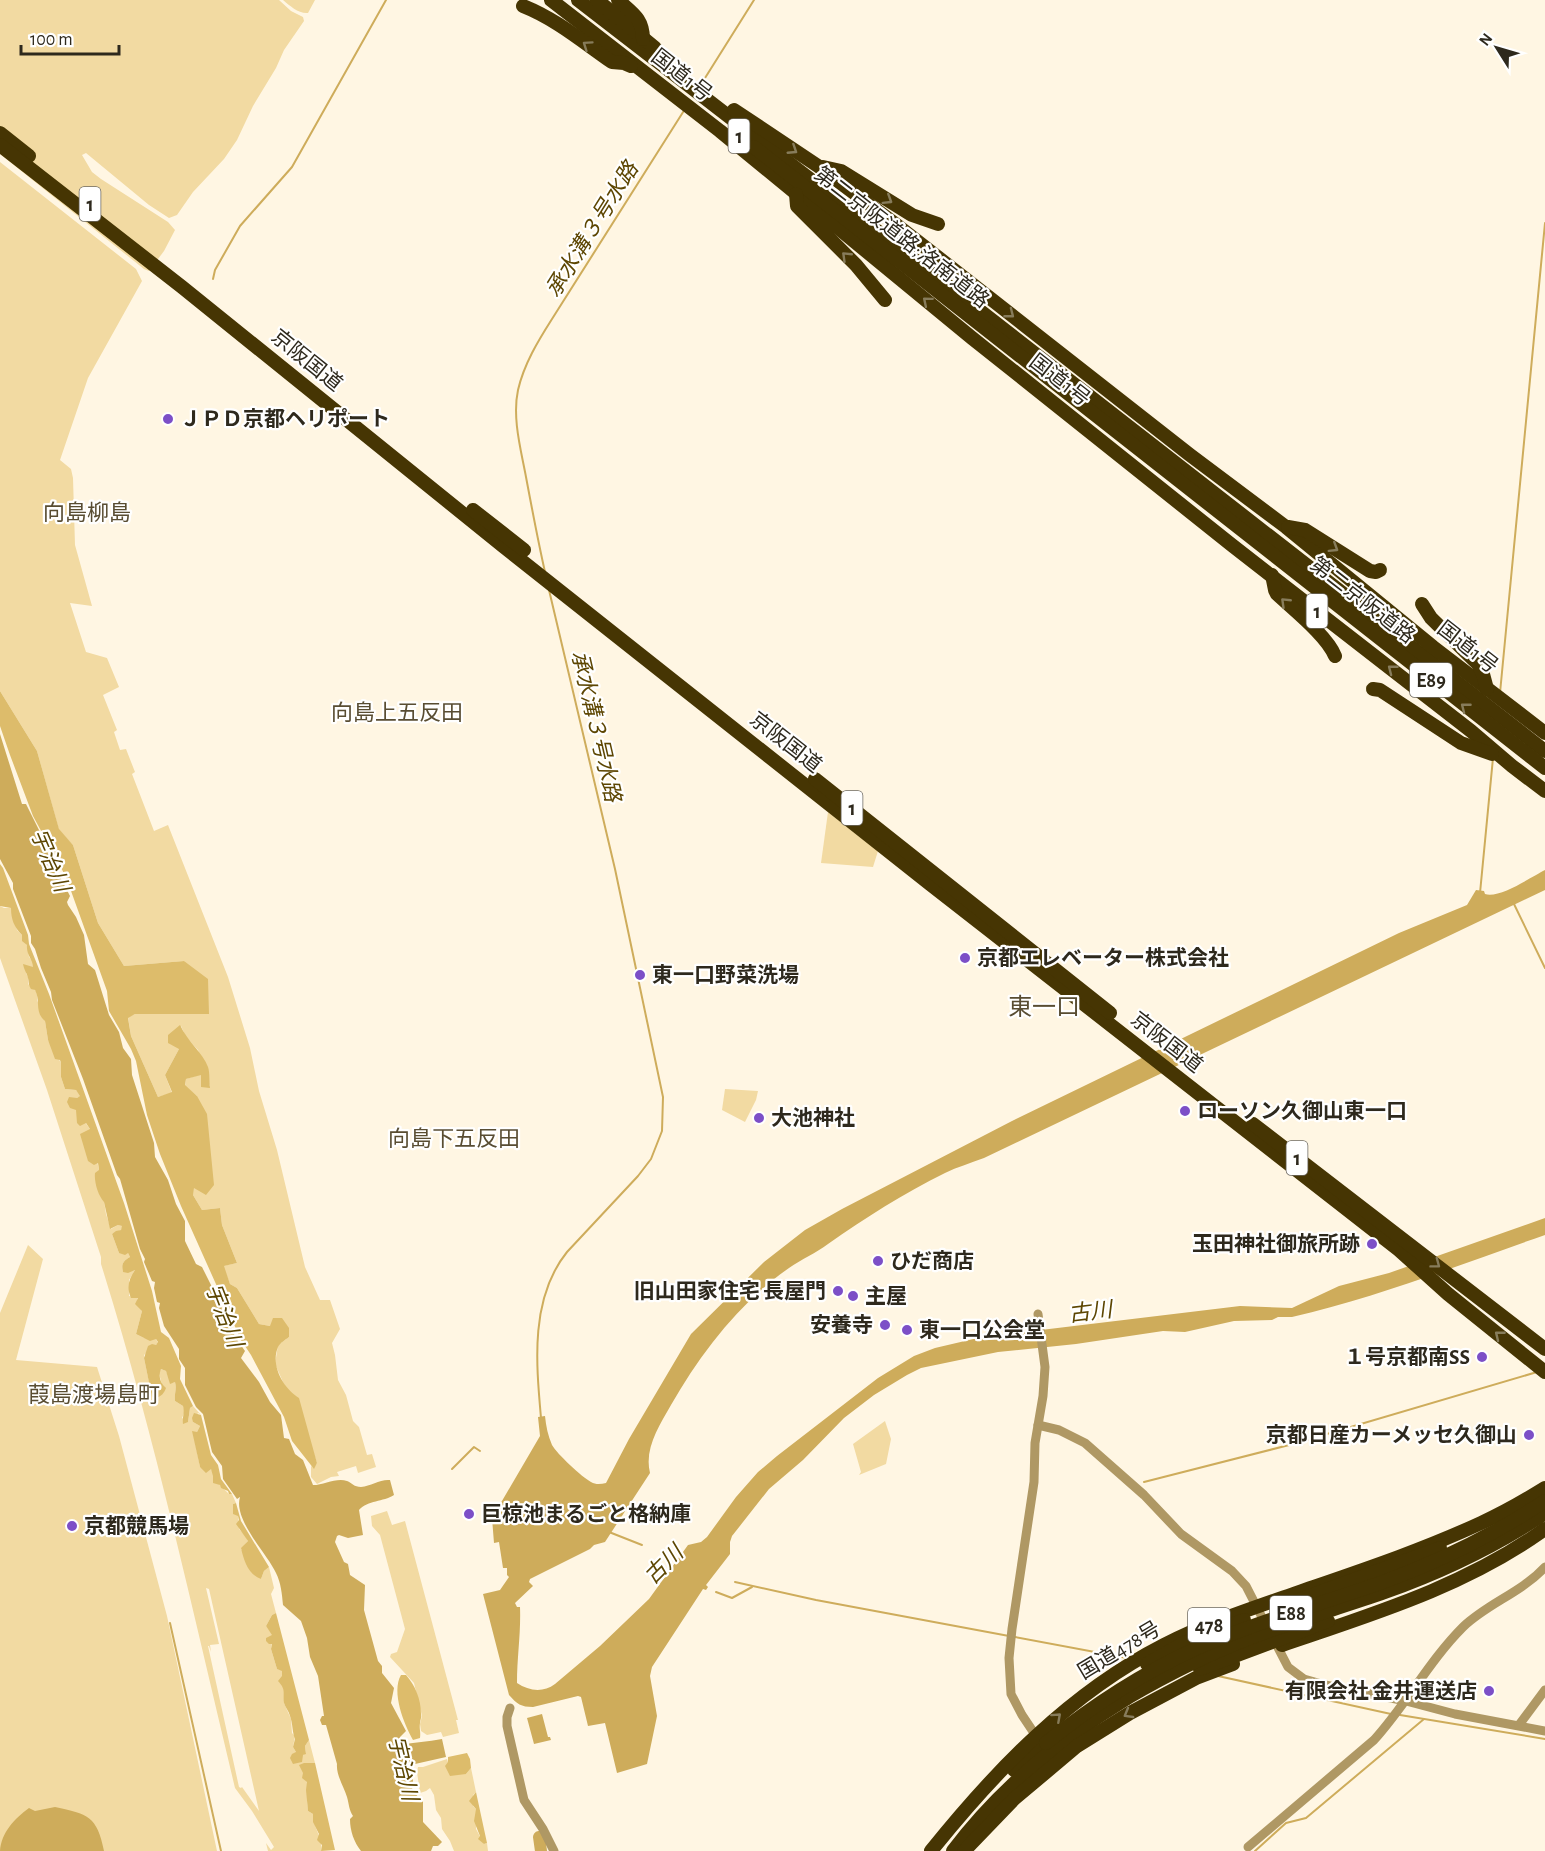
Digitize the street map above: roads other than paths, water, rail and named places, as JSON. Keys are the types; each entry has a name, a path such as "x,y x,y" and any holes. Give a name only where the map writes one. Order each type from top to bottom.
{"highway":[{"name":"国道1号","path":"551,0 697,113 972,338 1545,791"},
{"name":"第二京阪道路;洛南道路","path":"565,0 1217,503"},
{"name":"第二京阪道路;洛南道路","path":"578,0 920,264 1217,503"},
{"name":"国道1号","path":"597,0 711,92 818,166 898,226 1190,455 1286,527 1545,732"},
{"path":"618,0 641,21 644,39"},
{"path":"523,6 552,20 612,62 639,68"},
{"name":"京阪国道","path":"0,133 551,578 1179,1073 1405,1248 1461,1283 1545,1349"},
{"name":"京阪国道","path":"0,145 178,279"},
{"path":"818,166 841,171 912,215 938,224"},
{"path":"796,194 797,206 856,266 885,300"},
{"path":"898,226 911,244 984,310 1229,495 1321,585"},
{"path":"972,338 993,346 1211,518 1321,585"},
{"name":"第二京阪道路","path":"1217,503 1321,585 1486,723 1545,768"},
{"path":"1286,527 1305,530 1370,571 1380,570"},
{"path":"1272,575 1277,594 1325,640 1335,656"},
{"name":"第二京阪道路","path":"1321,585 1545,749"},
{"path":"1422,604 1431,618 1478,664 1484,674 1487,688"},
{"path":"1373,689 1380,690 1461,742 1491,753 1516,769"},
{"path":"1486,723 1545,773"},
{"name":"京阪国道","path":"1405,1248 1444,1290 1545,1372"},
{"name":"国道478号","path":"931,1851 971,1804 1041,1740 1063,1712 1087,1693 1137,1661 1190,1633 1435,1543 1503,1512 1545,1488"},
{"name":"E88","path":"940,1851 1041,1740 1171,1661 1248,1628 1383,1582 1426,1564 1479,1540 1545,1500"},
{"path":"1041,1740 1117,1685 1184,1643 1440,1548 1463,1538 1503,1512"},
{"name":"E88","path":"953,1851 980,1820 1036,1765 1077,1731 1127,1698 1176,1671 1234,1645 1437,1571 1489,1546 1545,1513"},
{"path":"1127,1698 1148,1693 1196,1670 1408,1592 1545,1527"},
{"name":"478","path":"964,1851 1014,1799 1077,1746 1130,1713 1196,1678 1438,1589 1497,1560 1545,1527"}],"street":[{"path":"1038,1316 1044,1363 1043,1396 1035,1443 1034,1482 1010,1648 1011,1694 1022,1715 1041,1740"},
{"path":"1038,1425 1059,1430 1085,1443 1144,1495 1181,1534 1232,1571 1246,1586 1288,1667 1304,1679 1455,1714 1545,1731"},
{"path":"1248,1847 1374,1740 1392,1721 1435,1659 1461,1630 1474,1618 1529,1583 1545,1567"},
{"path":"1519,1725 1545,1690"},
{"path":"510,1708 507,1726 520,1786 525,1800 543,1828 554,1851"}],"water":[{"name":"宇治川","path":"0,734 22,804 26,804 44,840 44,846 70,896 67,902 84,935 88,964 95,970 109,1015 119,1032 123,1048 131,1059 132,1075 154,1143 155,1157 168,1180 176,1204 185,1221 185,1241 196,1264 202,1267 221,1305 223,1315 230,1321 235,1337 245,1351 241,1358 281,1415 284,1438 289,1439 295,1454 303,1460 313,1485 343,1480 361,1487 390,1480 394,1495 367,1504 359,1510 363,1535 348,1538 339,1535 335,1542 344,1562 348,1564 350,1575 365,1585 364,1610 378,1661 382,1666 382,1673 394,1688 391,1703 406,1731 400,1737 401,1745 442,1739 446,1757 415,1764 410,1773 413,1780 412,1791 423,1801 423,1822 442,1842 438,1846 433,1846 431,1851 361,1851 356,1844 350,1819 353,1816 339,1777 326,1725 322,1725 320,1720 324,1716 318,1676 310,1657 301,1621 283,1605 278,1577 241,1516 240,1497 237,1499 223,1479 222,1466 212,1452 203,1414 196,1407 185,1385 185,1368 179,1359 179,1349 164,1326 159,1308 160,1303 157,1302 154,1288 155,1282 152,1281 144,1262 120,1179 31,943 31,936 13,889 13,883 0,859"},
{"path":"1545,870 1545,890 984,1158 930,1181 870,1215 771,1282 722,1330 695,1367 654,1438 649,1455 650,1473 605,1542 594,1545 530,1579 529,1582 533,1586 515,1603 517,1607 520,1607 517,1683 536,1690 546,1689 555,1684 600,1646 649,1599 688,1545 701,1542 707,1537 736,1497 758,1472 878,1378 914,1356 935,1348 982,1337 1240,1306 1292,1308 1339,1286 1389,1273 1545,1218 1545,1235 1388,1290 1292,1317 1234,1321 1185,1332 1163,1331 1076,1344 998,1352 921,1368 874,1395 844,1418 803,1460 769,1489 732,1536 730,1554 706,1585 708,1587 706,1590 703,1589 652,1667 650,1676 657,1716 647,1764 617,1773 605,1723 588,1726 581,1697 533,1707 514,1701 509,1695 483,1594 500,1590 509,1577 507,1568 503,1568 499,1542 494,1543 492,1518 540,1436 538,1417 545,1416 552,1445 564,1459 591,1482 606,1483 629,1439 691,1334 764,1262 805,1230 1012,1121 1399,933 1467,905 1476,890 1491,895 1498,893"},
{"path":"542,1714 548,1737 551,1740 534,1744 527,1718"},
{"path":"55,1807 76,1812 89,1819 98,1830 104,1851 0,1851 6,1832 14,1821 29,1808 35,1811"}],"waterway":[{"path":"213,279 215,270 240,226 292,167 386,0"},
{"name":"承水溝３号水路","path":"700,86 754,0"},
{"name":"承水溝３号水路","path":"545,572 518,434 516,401 521,380 542,336 685,109"},
{"path":"1500,693 1545,223"},
{"name":"承水溝３号水路","path":"541,1418 538,1331 547,1289 555,1270 567,1252 651,1159 662,1131 663,1097 615,869 549,590"},
{"path":"1480,893 1493,758"},
{"path":"1513,902 1545,968"},
{"path":"1144,1482 1293,1444 1537,1372"},
{"path":"452,1469 474,1447 480,1451"},
{"path":"609,1532 642,1545"},
{"path":"735,1582 816,1600 1009,1636"},
{"path":"716,1592 732,1598 752,1587"},
{"path":"170,1623 221,1851"},
{"path":"1015,1637 1127,1658"},
{"path":"1218,1676 1391,1714"},
{"path":"1400,1715 1545,1739"},
{"path":"1255,1851 1286,1823 1306,1818 1424,1719"},
{"name":"古川","path":"539,1837 541,1851"}],"place":[{"name":"ＪＰＤ京都ヘリポート","path":"168,419"},
{"name":"京都エレベーター株式会社","path":"965,958"},
{"name":"東一口野菜洗場","path":"640,975"},
{"name":"ローソン久御山東一口","path":"1185,1111"},
{"name":"大池神社","path":"759,1118"},
{"name":"玉田神社御旅所跡","path":"1372,1244"},
{"name":"ひだ商店","path":"878,1261"},
{"name":"旧山田家住宅 長屋門","path":"838,1291"},
{"name":"主屋","path":"853,1296"},
{"name":"安養寺","path":"885,1325"},
{"name":"東一口公会堂","path":"907,1330"},
{"name":"１号京都南SS","path":"1482,1357"},
{"name":"京都日産カーメッセ久御山","path":"1529,1435"},
{"name":"巨椋池まるごと格納庫","path":"469,1514"},
{"name":"京都競馬場","path":"72,1526"},
{"name":"有限会社 金井運送店","path":"1489,1691"}],"district":[{"name":"向島柳島","path":"87,512"},
{"name":"向島上五反田","path":"397,712"},
{"name":"東一口","path":"1044,1007"},
{"name":"向島下五反田","path":"454,1138"},
{"name":"葭島渡場島町","path":"94,1394"}]}
